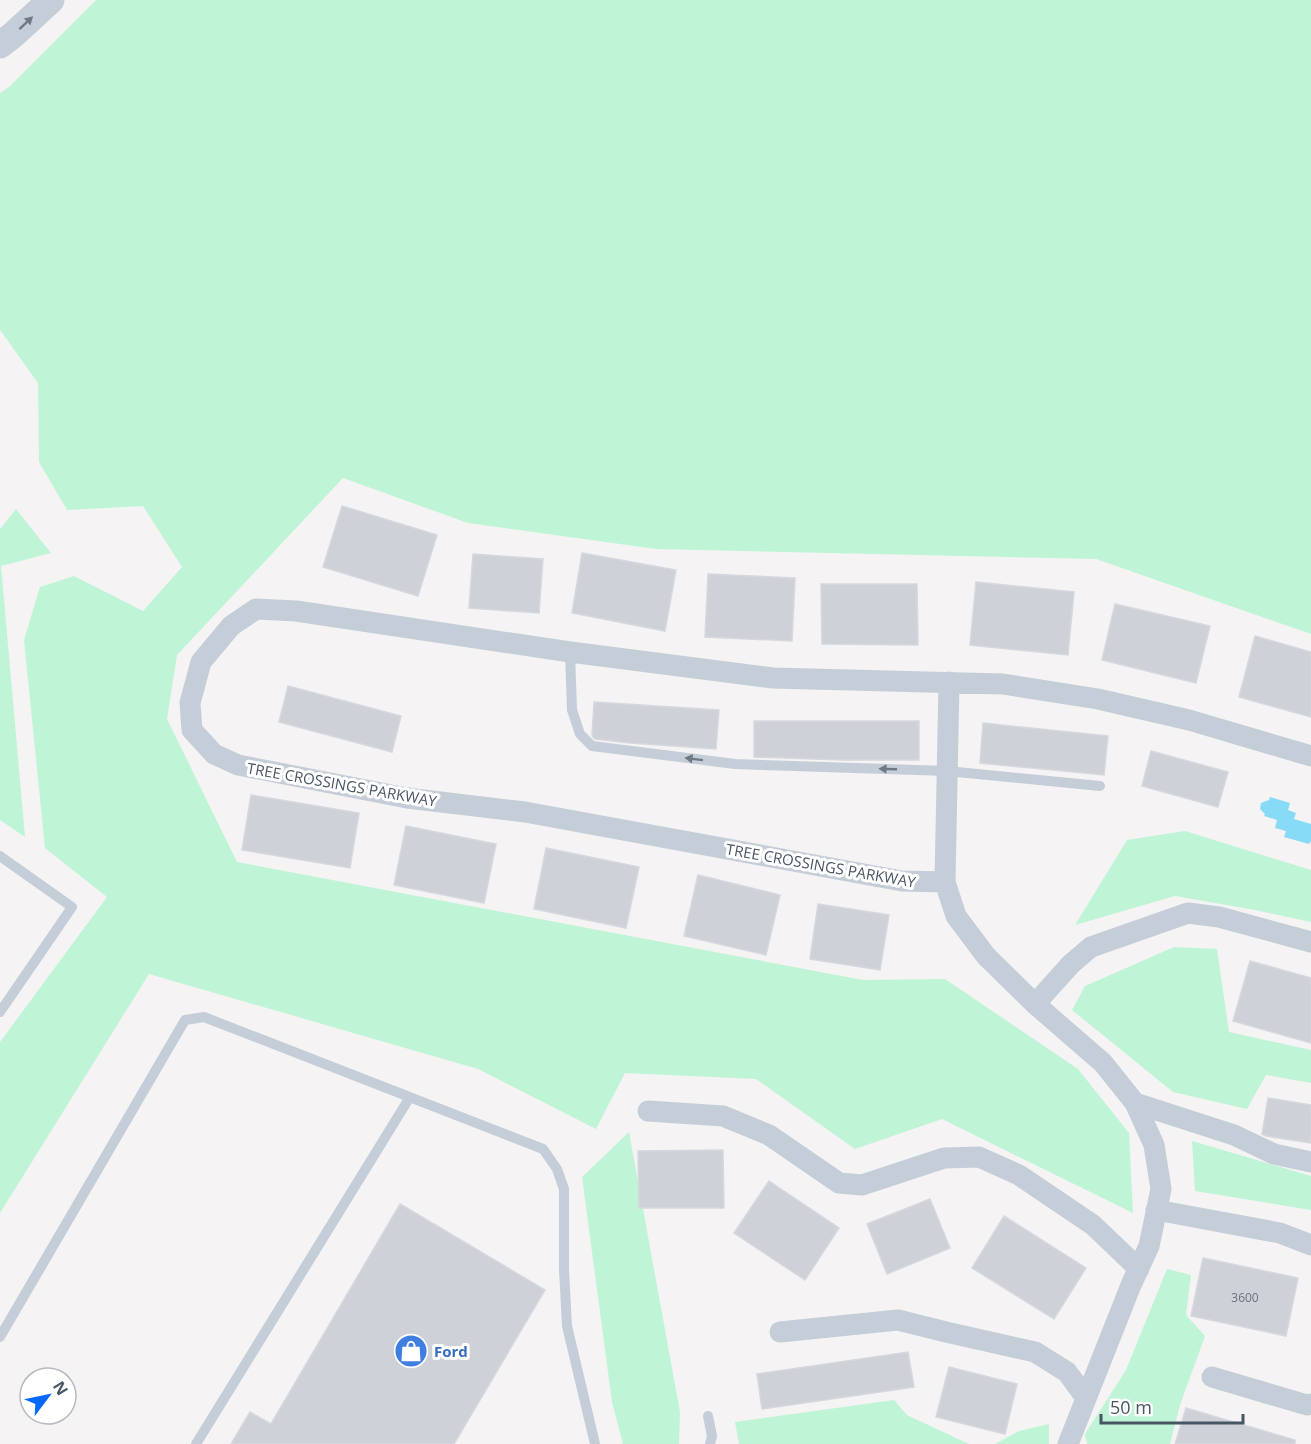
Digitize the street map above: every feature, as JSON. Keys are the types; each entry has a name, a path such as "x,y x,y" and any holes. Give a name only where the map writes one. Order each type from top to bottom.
{"street":[{"path":"0,45 51,0"},
{"name":"TREE CROSSINGS PARKWAY","path":"945,882 902,881 525,812 407,798 238,765 213,754 192,730 190,703 201,662 231,626 256,609 296,611 570,652 773,678 1003,684 1098,699 1189,720 1311,756"},
{"path":"949,682 945,882 956,916 986,956 1035,1004 1103,1063 1135,1103 1154,1145 1161,1189 1149,1246 1068,1444"},
{"path":"1035,1004 1071,964 1091,947 1188,913 1219,917 1311,942"},
{"path":"1135,1103 1234,1135 1274,1154 1311,1162"},
{"path":"648,1111 723,1116 769,1135 839,1183 862,1185 944,1158 979,1157 1019,1175 1093,1225 1139,1269"},
{"path":"1156,1210 1280,1233 1311,1245"},
{"path":"780,1332 898,1320 1035,1352 1067,1372 1086,1398"},
{"path":"1212,1377 1307,1405 1311,1404"}],"lane":[{"path":"570,652 572,710 580,734 592,746 735,764 947,771 1100,786"},
{"path":"0,856 72,907 0,1012"},
{"path":"0,1337 185,1020 204,1017 543,1149 557,1168 564,1189 567,1326 595,1444"},
{"path":"196,1444 410,1098"},
{"path":"708,1416 712,1436 710,1444"}],"green space":[{"path":"96,0 1311,0 1311,634 1096,559 656,549 468,523 343,478 177,655 167,719 237,862 863,980 945,979 1078,1069 1129,1133 1133,1213 942,1119 855,1149 756,1079 625,1073 596,1129 478,1069 149,974 0,1213 0,1042 107,897 45,848 24,640 40,587 74,576 143,611 182,567 143,506 67,510 39,462 38,383 0,330 0,93 9,87"},
{"path":"16,509 51,553 1,566 25,837 0,820 0,529"},
{"path":"1185,831 1311,870 1311,922 1175,896 1075,925 1127,840"},
{"path":"1174,947 1217,949 1229,1032 1311,1050 1311,1083 1266,1075 1247,1109 1173,1092 1072,1010 1085,986"},
{"path":"629,1132 680,1412 679,1444 623,1444 612,1402 582,1177"},
{"path":"1192,1141 1311,1176 1311,1210 1195,1191"},
{"path":"1167,1269 1191,1275 1186,1315 1205,1336 1180,1405 1170,1444 1087,1444 1085,1434 1126,1370"},
{"path":"894,1400 907,1415 969,1444 739,1444 735,1422"},
{"path":"1049,1424 1049,1444 995,1444 1019,1431"}],"water":[{"path":"1270,797 1290,803 1288,810 1296,813 1294,819 1311,824 1309,844 1284,837 1286,831 1275,828 1277,820 1264,816 1265,814 1260,809 1261,803 1269,800"}],"building":[{"path":"342,506 437,535 418,596 323,567"},
{"path":"582,553 676,570 665,631 572,613"},
{"path":"473,554 543,559 539,613 469,608"},
{"path":"708,574 795,578 792,641 705,637"},
{"path":"976,582 1074,592 1068,655 970,645"},
{"path":"821,584 917,584 918,645 822,644"},
{"path":"1115,604 1210,626 1196,683 1102,660"},
{"path":"1255,636 1311,652 1311,717 1239,697"},
{"path":"288,686 401,716 392,752 279,722"},
{"path":"594,702 719,710 716,749 595,739 592,736"},
{"path":"754,721 919,721 919,760 754,757"},
{"path":"983,723 1108,736 1104,775 980,763"},
{"path":"1151,751 1228,772 1218,807 1142,786"},
{"path":"251,795 359,813 350,868 242,850"},
{"path":"406,826 496,844 484,903 394,885"},
{"path":"546,848 639,867 626,928 534,909"},
{"path":"698,875 780,895 766,955 684,936"},
{"path":"818,904 889,915 880,970 810,959"},
{"path":"1250,961 1311,978 1311,1043 1233,1021"},
{"path":"1268,1098 1311,1105 1311,1143 1262,1134"},
{"path":"723,1150 724,1208 639,1208 638,1151"},
{"path":"769,1181 839,1228 805,1280 734,1233"},
{"path":"930,1199 950,1248 887,1274 867,1224"},
{"name":"Ford","path":"400,1204 545,1290 454,1444 231,1444 250,1412 271,1424"},
{"path":"1004,1216 1086,1268 1054,1319 972,1268"},
{"path":"1203,1258 1298,1278 1286,1336 1191,1316"},
{"path":"908,1352 914,1387 762,1409 757,1374"},
{"path":"949,1367 1017,1384 1005,1434 936,1417"},
{"path":"1186,1408 1295,1440 1295,1444 1175,1444"}],"place":[{"name":"Ford","path":"411,1351"}]}
